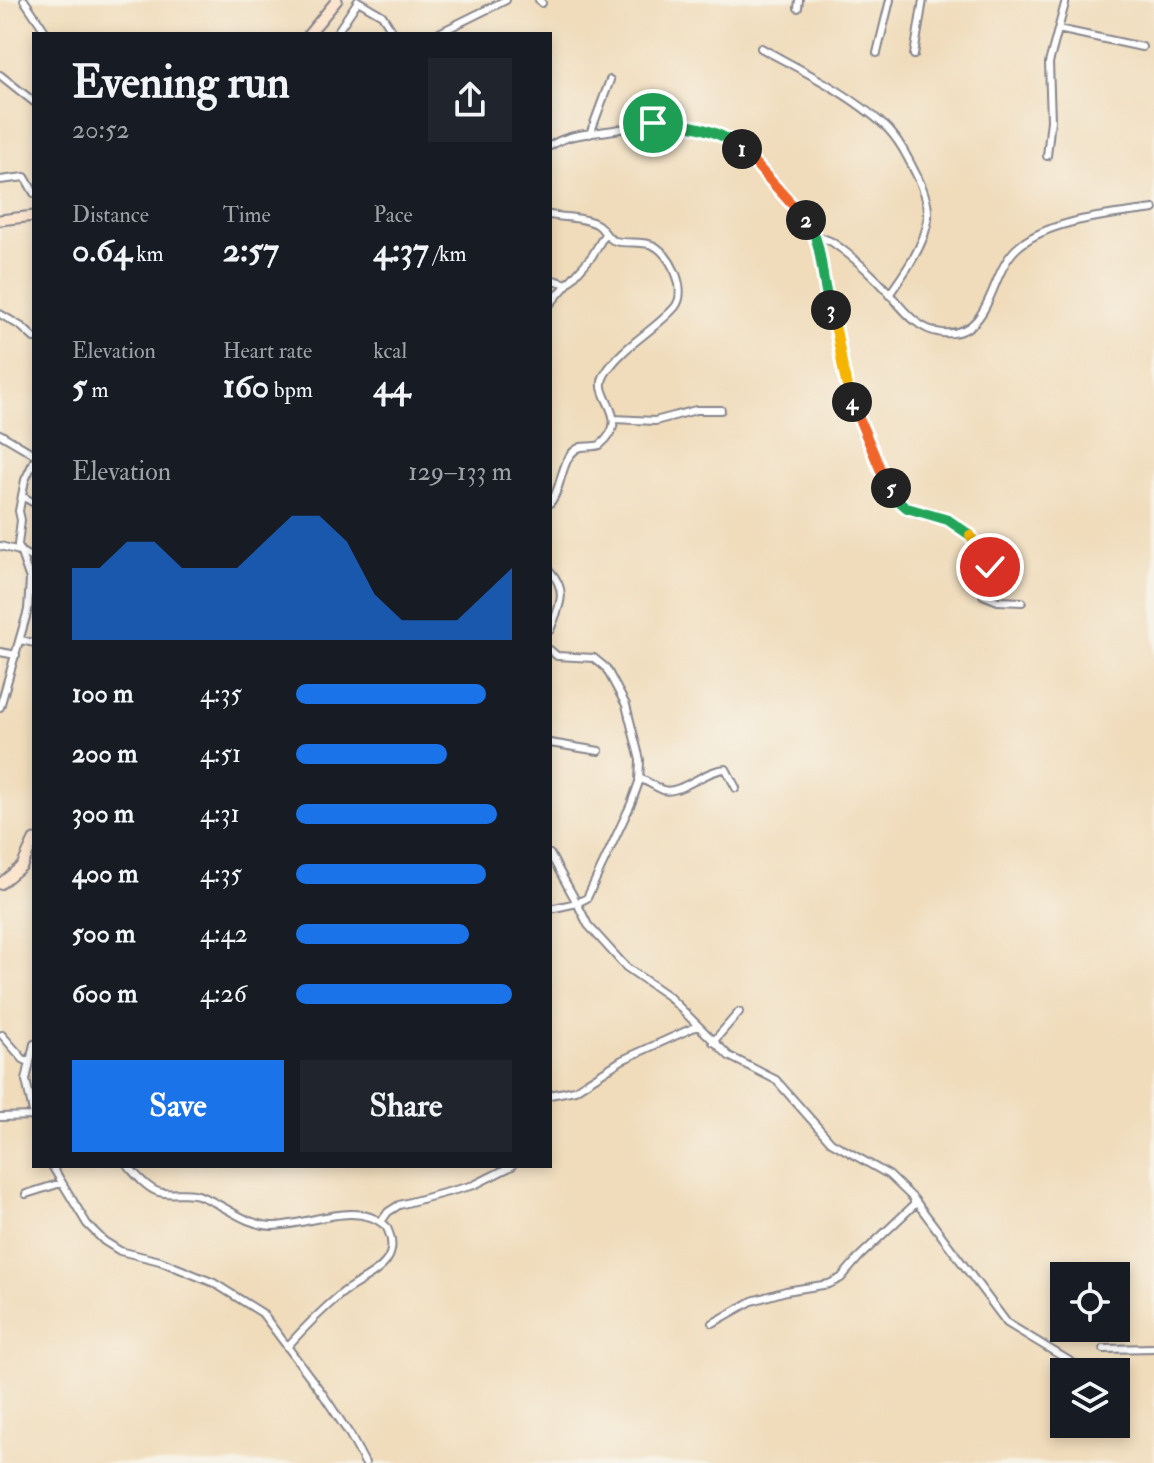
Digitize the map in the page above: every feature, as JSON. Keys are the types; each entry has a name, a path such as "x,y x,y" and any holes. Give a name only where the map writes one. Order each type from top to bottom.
{"street":[{"path":"24,0 46,32"},
{"path":"311,32 337,0"},
{"path":"337,32 358,0 382,15 393,32"},
{"path":"441,32 506,0"},
{"path":"877,53 890,0"},
{"path":"914,55 923,0"},
{"path":"1047,156 1051,120 1048,71 1066,0"},
{"path":"1058,29 1142,47"},
{"path":"761,48 817,78 884,125 899,143 922,184 928,223 910,265 889,295"},
{"path":"0,75 32,100"},
{"path":"590,134 610,80"},
{"path":"552,145 569,136 663,123 702,129 726,138 746,152 769,176 816,235 830,241 878,281 903,312 925,328 945,333 957,331 979,320 997,275 1018,248 1031,239 1069,223 1154,209"},
{"path":"0,180 25,177 32,189"},
{"path":"552,215 589,221 616,241 647,244 661,250 676,277 680,292 676,306 622,354 603,377 602,387 614,419 613,429 605,442 579,448 569,458 552,500"},
{"path":"0,220 32,216"},
{"path":"552,302 592,256 605,234"},
{"path":"816,235 826,298 836,326 848,393 881,471 902,505 948,520 972,538 989,564 990,570 982,587 983,595 998,601 1022,602"},
{"path":"552,280 567,284"},
{"path":"0,314 32,337"},
{"path":"614,419 655,421 696,410 721,410"},
{"path":"0,434 32,453"},
{"path":"0,707 21,640 30,587 18,545 19,511 25,480 32,465"},
{"path":"22,496 32,502"},
{"path":"0,546 32,558"},
{"path":"552,574 562,598 552,626"},
{"path":"21,640 32,643"},
{"path":"0,652 16,655"},
{"path":"552,652 557,656 594,658 606,668 619,688 640,760 639,778 623,825 590,894 577,903 552,909"},
{"path":"552,743 599,751"},
{"path":"639,778 672,791 698,777 726,769 736,788"},
{"path":"0,884 22,866 32,844"},
{"path":"552,858 588,925 615,955 633,972 668,996 729,1056 776,1080 831,1142 899,1182 1007,1323 1065,1358"},
{"path":"713,1042 739,1012"},
{"path":"552,1095 575,1090 622,1060 697,1026"},
{"path":"2,1035 23,1059 31,1059 26,1080 32,1107"},
{"path":"0,1117 32,1116"},
{"path":"53,1168 87,1224 104,1241 120,1251 185,1270 241,1298 262,1313 334,1410 365,1463"},
{"path":"130,1168 159,1192 197,1194 236,1215 263,1225 350,1214 381,1222 389,1234 391,1248 387,1260 370,1276 339,1295 287,1347"},
{"path":"381,1222 388,1212 399,1205 474,1185 508,1168"},
{"path":"26,1194 61,1183"},
{"path":"713,1323 752,1301 786,1291 829,1284 841,1278 914,1205 914,1199"},
{"path":"1104,1349 1154,1348"}],"route":[{"path":"653,123 702,129 736,144 769,176 811,226 816,235 820,271 836,326 848,393 881,471 902,505 948,520 965,530 990,567"}]}
